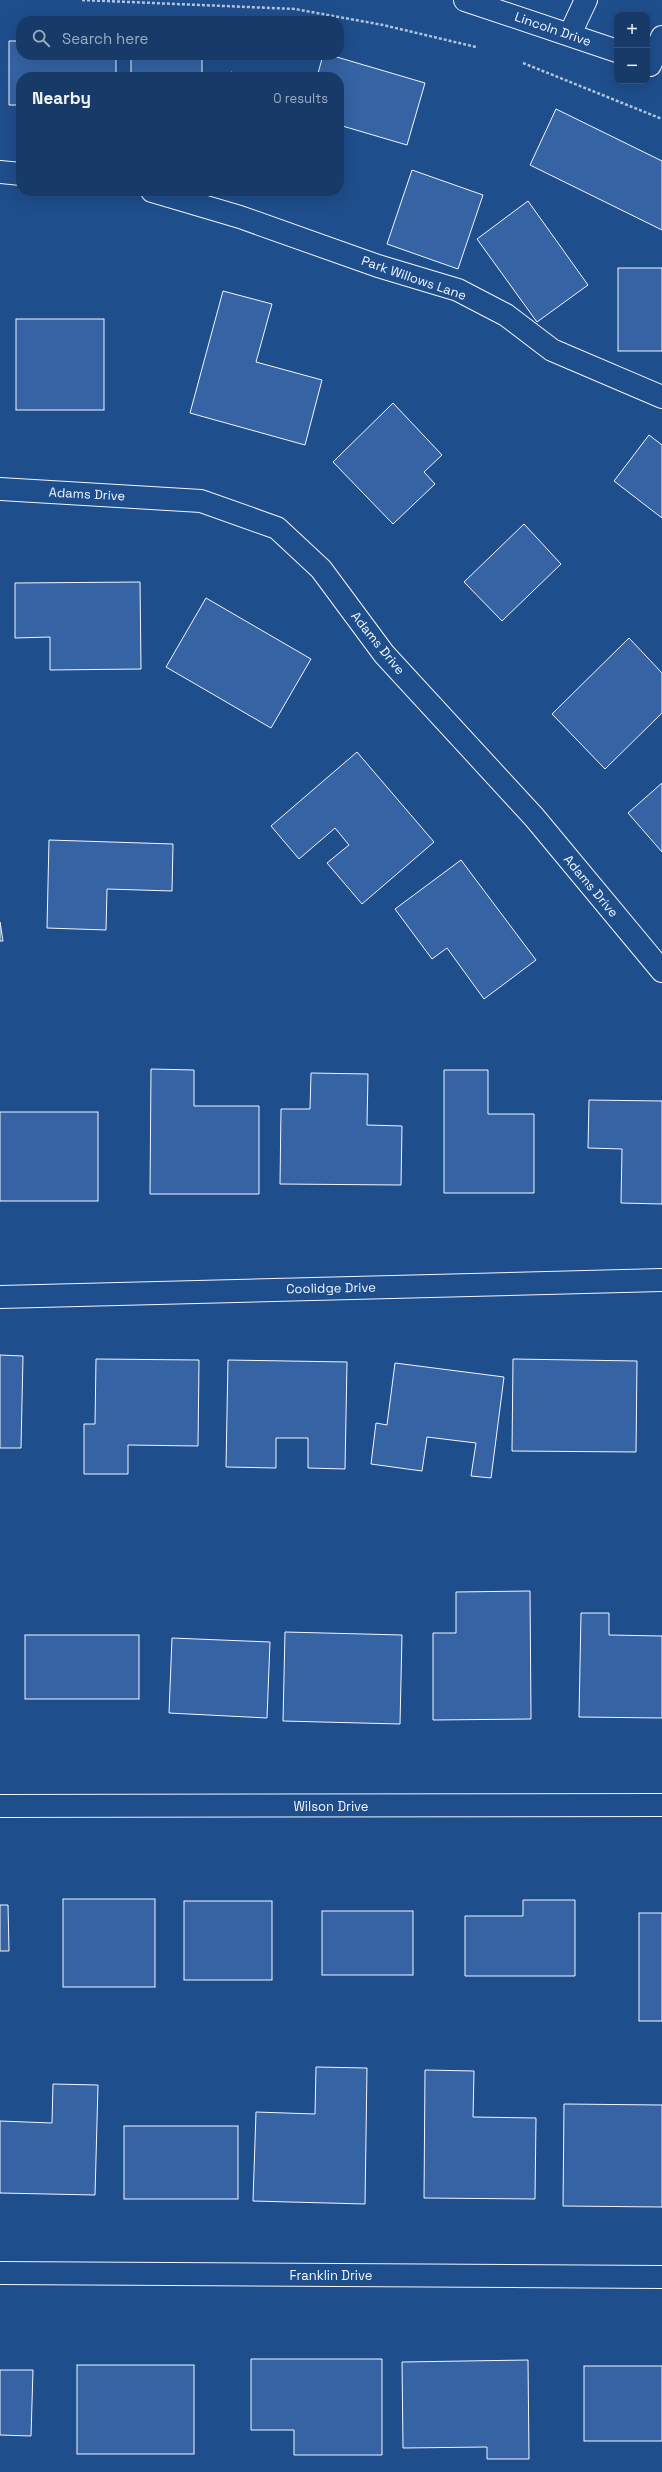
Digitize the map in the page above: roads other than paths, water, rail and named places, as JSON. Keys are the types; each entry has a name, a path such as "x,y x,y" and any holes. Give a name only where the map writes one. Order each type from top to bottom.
{"street":[{"name":"Lincoln Drive","path":"465,0 614,50"},
{"path":"570,34 586,0"},
{"path":"653,67 662,37"},
{"path":"0,172 16,174"},
{"name":"Park Willows Lane","path":"169,196 240,217 378,266 458,290 506,315 552,350 662,397"},
{"name":"Adams Drive","path":"0,489 201,501 277,528 320,569 384,654 534,818 662,971"},
{"name":"Coolidge Drive","path":"0,1297 662,1280"},
{"name":"Wilson Drive","path":"0,1806 662,1805"},
{"name":"Franklin Drive","path":"0,2273 662,2277"}]}
